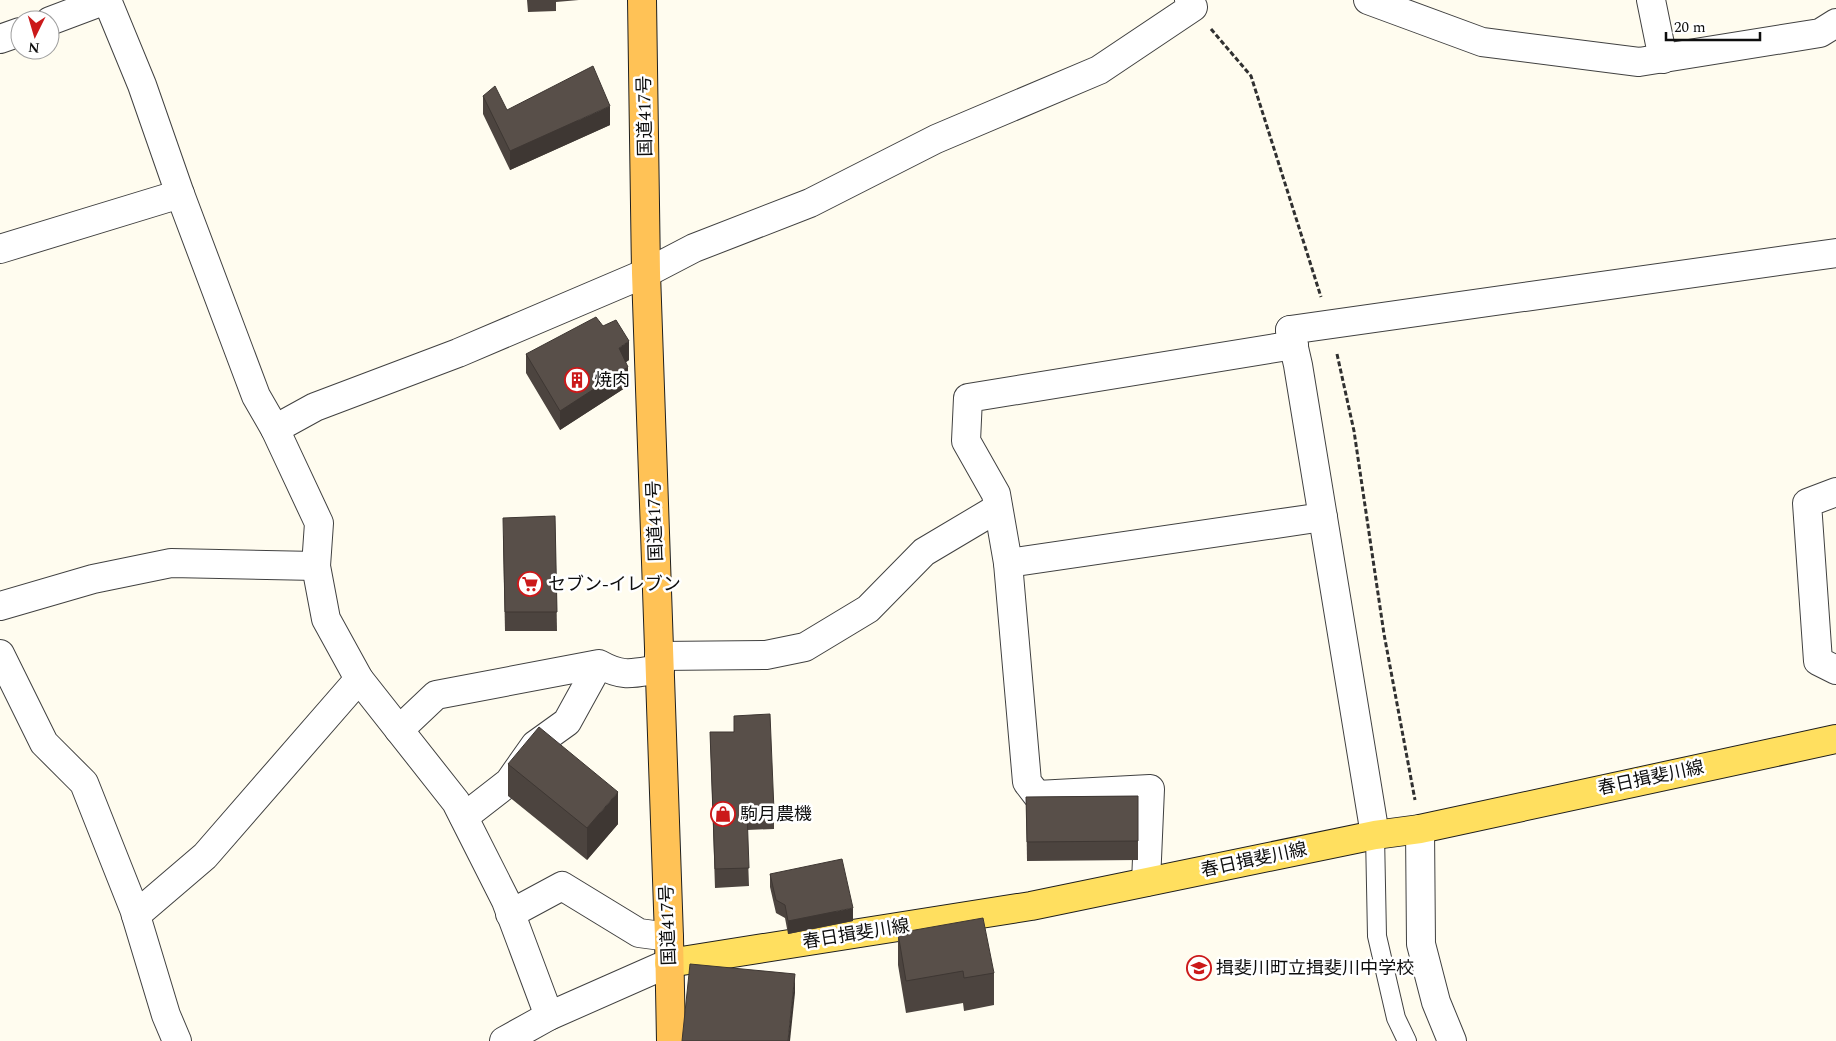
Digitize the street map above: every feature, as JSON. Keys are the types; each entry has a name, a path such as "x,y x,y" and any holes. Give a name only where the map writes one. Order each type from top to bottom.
{"highway":[{"name":"国道417号","path":"642,0 646,273 669,936 670,1041"}],"main road":[{"name":"春日揖斐川線","path":"669,963 1030,906 1375,835 1420,829 1836,739"}],"street":[{"path":"275,430 315,407 458,353 646,273 694,248 810,203 936,139 1100,70 1193,7 1189,0"},
{"path":"1368,0 1482,42 1639,62 1820,33 1836,23"},
{"path":"1651,0 1663,59"},
{"path":"60,17 97,2 142,85 180,194 256,396 275,430 320,524 316,566 326,619 358,679 456,802 506,901 549,1016"},
{"path":"0,249 180,194"},
{"path":"1146,882 1150,789 1037,795 1027,782 1008,563 996,494 966,441 968,398 1292,337 1836,252"},
{"path":"1292,337 1375,835"},
{"path":"1836,492 1807,503 1818,661 1836,670"},
{"path":"399,730 436,695 600,664 612,672 623,674 659,663 766,655 805,647 868,609 924,552 998,508"},
{"path":"1008,563 1323,517"},
{"path":"0,606 93,578 171,563 316,566"},
{"path":"0,654 44,742 84,783 136,915 166,1015 177,1041"},
{"path":"464,818 509,782 535,745 566,722 594,673 596,665"},
{"path":"136,915 205,856 358,679"},
{"path":"1420,829 1421,944 1436,1002 1452,1041"},
{"path":"510,914 562,886 639,934 669,936"},
{"path":"504,1041 549,1016 669,963"}],"lane":[{"path":"1375,835 1377,936 1396,1018 1407,1041"}],"building":[{"path":"593,66 610,106 510,151 483,96 495,86 507,110"},
{"name":"焼肉","path":"596,317 603,326 616,320 629,341 619,348 628,367 560,411 526,354"},
{"name":"セブン-イレブン","path":"555,516 557,612 505,612 503,518"},
{"path":"770,714 774,811 747,811 749,868 715,869 710,732 734,732 734,716"},
{"path":"539,727 618,792 587,828 508,764"},
{"path":"1138,796 1138,841 1027,842 1026,797"},
{"path":"842,859 853,908 788,921 785,905 776,900 770,874"},
{"path":"983,918 994,973 964,978 963,971 906,981 898,933"},
{"path":"690,964 795,974 788,1041 682,1041"}],"place":[{"name":"焼肉","path":"577,380"},
{"name":"セブン-イレブン","path":"530,584"},
{"name":"駒月農機","path":"723,814"},
{"name":"揖斐川町立揖斐川中学校","path":"1199,968"}]}
